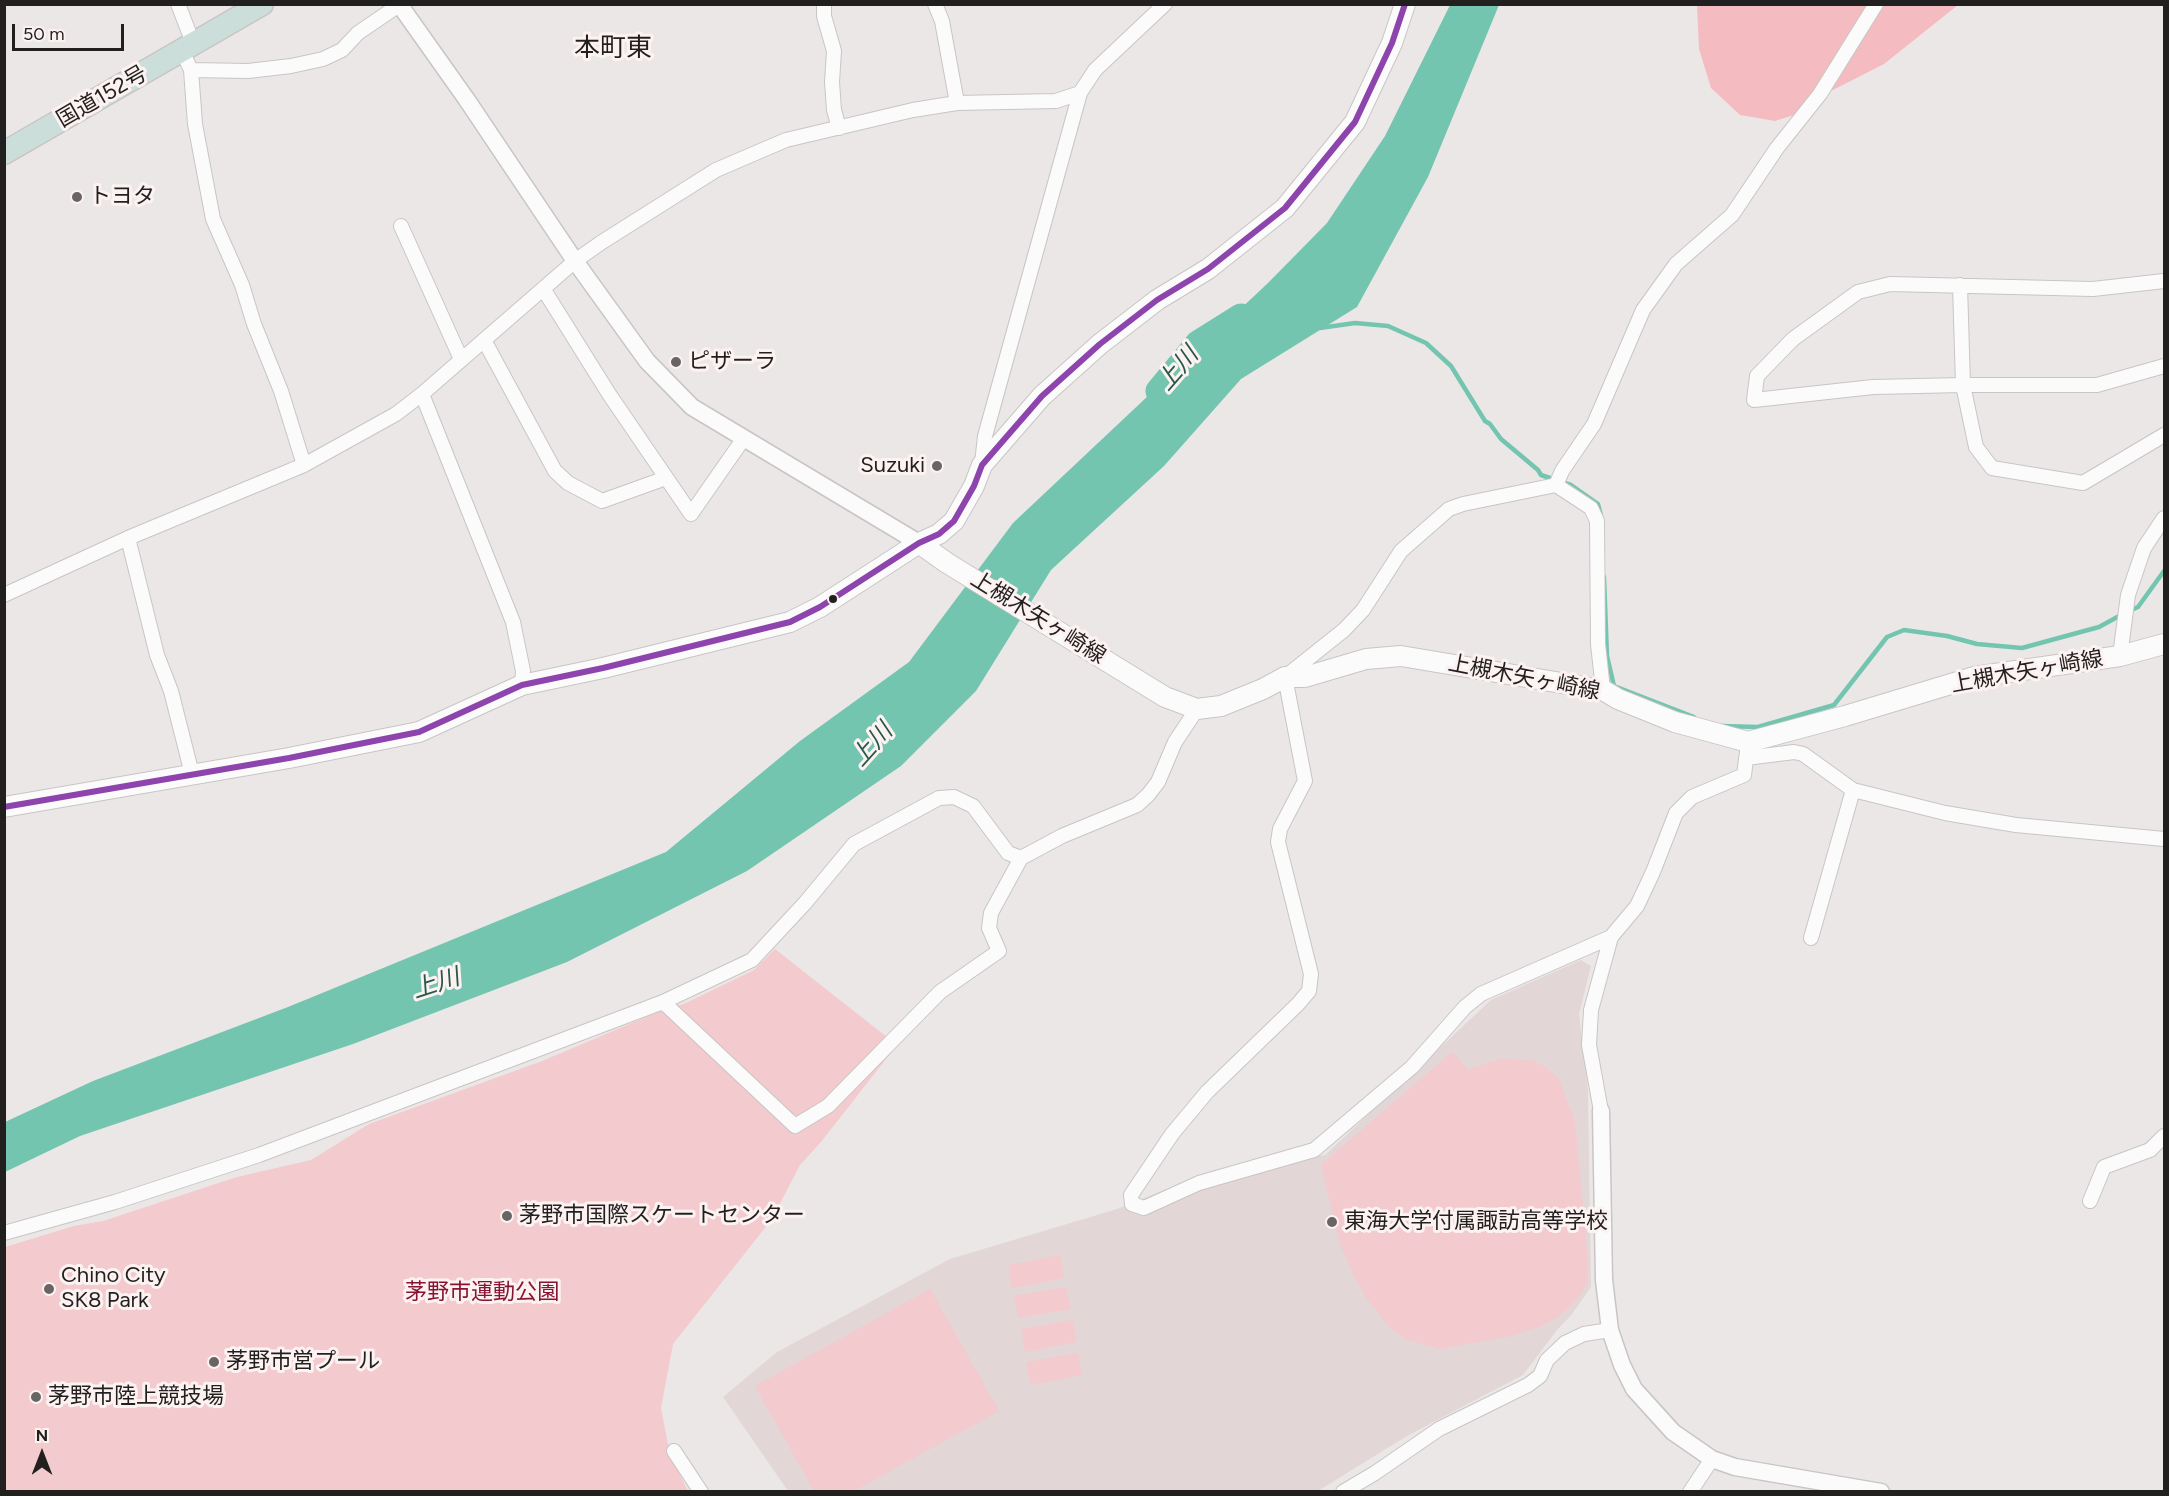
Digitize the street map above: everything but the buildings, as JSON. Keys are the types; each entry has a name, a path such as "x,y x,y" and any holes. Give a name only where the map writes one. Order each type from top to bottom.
{"highway":[{"name":"国道152号","path":"4,153 189,55 262,4"}],"main road":[{"path":"4,807 419,732 522,685 603,669 790,622 820,607 919,543 939,534 954,520 974,486 982,465 1042,396 1100,344 1157,300 1208,269 1285,208 1355,122 1392,43 1405,4"},
{"name":"上槻木矢ヶ崎線","path":"919,543 1165,697 1197,709 1221,706 1263,689 1285,677 1305,677 1366,659 1401,656 1603,690 1618,699 1747,750 1845,716 1974,677 2121,646 2164,644"}],"street":[{"path":"178,4 189,55 195,124 213,219 242,285 254,324 281,391 304,465"},
{"path":"824,4 824,16 834,51 832,82 834,110 839,128"},
{"path":"935,4 942,21 957,103"},
{"path":"982,465 985,436 1080,93 1095,70 1166,4"},
{"path":"1611,937 1481,994 1465,1007 1412,1067 1314,1150 1199,1183 1144,1208 1132,1204 1131,1195 1172,1134 1208,1092 1309,991 1311,974 1278,842 1280,829 1305,781 1285,677 1344,630 1363,610 1401,551 1449,509 1558,480 1594,424 1643,310 1676,264 1732,215 1777,148 1820,94 1876,4"},
{"path":"189,55 248,71 291,66 323,59 342,50 358,33 399,5 468,100 575,261 647,362 692,407 919,543"},
{"path":"4,595 128,538 304,465 396,414 544,290 575,261 641,216 716,170 786,140 913,110 957,103 1056,101 1080,93"},
{"path":"401,226 461,359"},
{"path":"2164,281 2092,289 1890,284 1858,292 1793,339 1757,376 1754,400 1873,387 2097,385 2164,366"},
{"path":"1960,285 1963,385 1976,447 1992,468 2083,483 2164,435"},
{"path":"544,290 609,394 691,514 744,438"},
{"path":"484,340 555,471 568,483 602,501 666,478"},
{"path":"422,394 513,622 523,671 522,685"},
{"path":"1558,480 1591,508 1597,520 1598,644 1603,690"},
{"path":"2121,646 2128,595 2145,548 2164,518"},
{"path":"128,538 157,655 171,691 192,774"},
{"path":"663,1002 795,1126 828,1106 940,992 999,951 988,928 991,913 1022,858 1062,836 1137,805 1158,782 1175,742 1197,709"},
{"path":"1881,1491 1735,1467 1712,1459 1673,1432 1634,1389 1622,1365 1610,1330 1604,1280 1601,1110 1589,1045 1591,1010 1611,937 1637,906 1676,813 1692,797 1744,775 1747,750 1803,754 1853,790 1946,813 2016,825 2164,839"},
{"path":"1811,938 1853,790"},
{"path":"4,1233 115,1203 259,1155 663,1002 752,960 805,903 854,844 939,798 954,797 973,806 1008,854 1022,858"},
{"path":"2090,1201 2104,1167 2150,1150 2164,1136"},
{"path":"1343,1491 1375,1473 1439,1429 1528,1385 1540,1376 1548,1360 1565,1343 1584,1334 1610,1330"},
{"path":"674,1451 701,1491"},
{"path":"1690,1491 1712,1459"}],"shaded area":[{"path":"1697,5 1958,5 1884,64 1831,91 1800,113 1775,121 1740,115 1711,88 1699,49"},
{"name":"東海大学付属諏訪高等学校","path":"1581,960 1591,966 1579,1014 1588,1090 1591,1287 1523,1375 1407,1436 1318,1491 788,1491 723,1397 777,1352 950,1259 1117,1209 1214,1170 1325,1155 1491,1000"}],"green space":[{"name":"茅野市運動公園","path":"775,949 897,1045 821,1142 800,1165 772,1219 673,1344 661,1408 670,1455 688,1491 5,1492 5,1247 74,1226 103,1221 237,1177 311,1160 369,1124 542,1061 658,1012 686,1003 754,970"},
{"path":"1452,1052 1468,1070 1498,1059 1531,1060 1544,1066 1559,1079 1575,1122 1588,1262 1587,1283 1577,1299 1561,1315 1541,1326 1511,1336 1440,1349 1405,1339 1390,1328 1365,1296 1340,1244 1321,1165"},
{"path":"1060,1255 1064,1278 1012,1288 1008,1265"},
{"path":"1066,1287 1071,1309 1018,1318 1014,1296"},
{"path":"930,1289 999,1411 854,1491 814,1491 755,1386"},
{"path":"1073,1320 1077,1342 1025,1352 1021,1329"},
{"path":"1078,1353 1082,1375 1030,1385 1026,1362"}],"water":[{"path":"1450,5 1499,5 1428,177 1357,307 1241,379 1164,466 1051,570 976,691 901,766 747,871 567,962 353,1044 80,1136 5,1172 5,1122 93,1081 288,1007 666,852 800,741 909,662 1013,523 1269,282 1327,223 1385,136"}],"waterway":[{"name":"上川","path":"1159,391 1198,344 1241,317"},
{"path":"1320,328 1355,323 1388,326 1426,343 1451,366 1485,421 1501,439 1541,475 1571,485 1598,504 1602,520"},
{"name":"上川","path":"1198,344 1208,343"},
{"path":"2129,611 2138,607 2164,571"},
{"path":"1604,577 1607,656 1614,686 1694,717"},
{"path":"1722,726 1758,727 1834,705 1887,637 1904,630 1947,636 1977,644 2022,648 2099,627 2121,615"}],"transit line":[{"path":"4,807 289,758 419,732 522,685 603,668 790,622 820,607 919,543 939,534 954,521 974,486 982,465 1042,396 1100,344 1157,300 1208,269 1285,208 1355,122 1392,43 1405,4"}],"place":[{"name":"トヨタ","path":"77,197"},
{"name":"ピザーラ","path":"676,362"},
{"name":"Suzuki","path":"937,466"},
{"name":"茅野市国際スケートセンター","path":"507,1216"},
{"name":"東海大学付属諏訪高等学校","path":"1332,1222"},
{"name":"Chino City SK8 Park","path":"49,1289"},
{"name":"茅野市営プール","path":"214,1362"},
{"name":"茅野市陸上競技場","path":"36,1397"}],"district":[{"name":"本町東","path":"613,48"}]}
